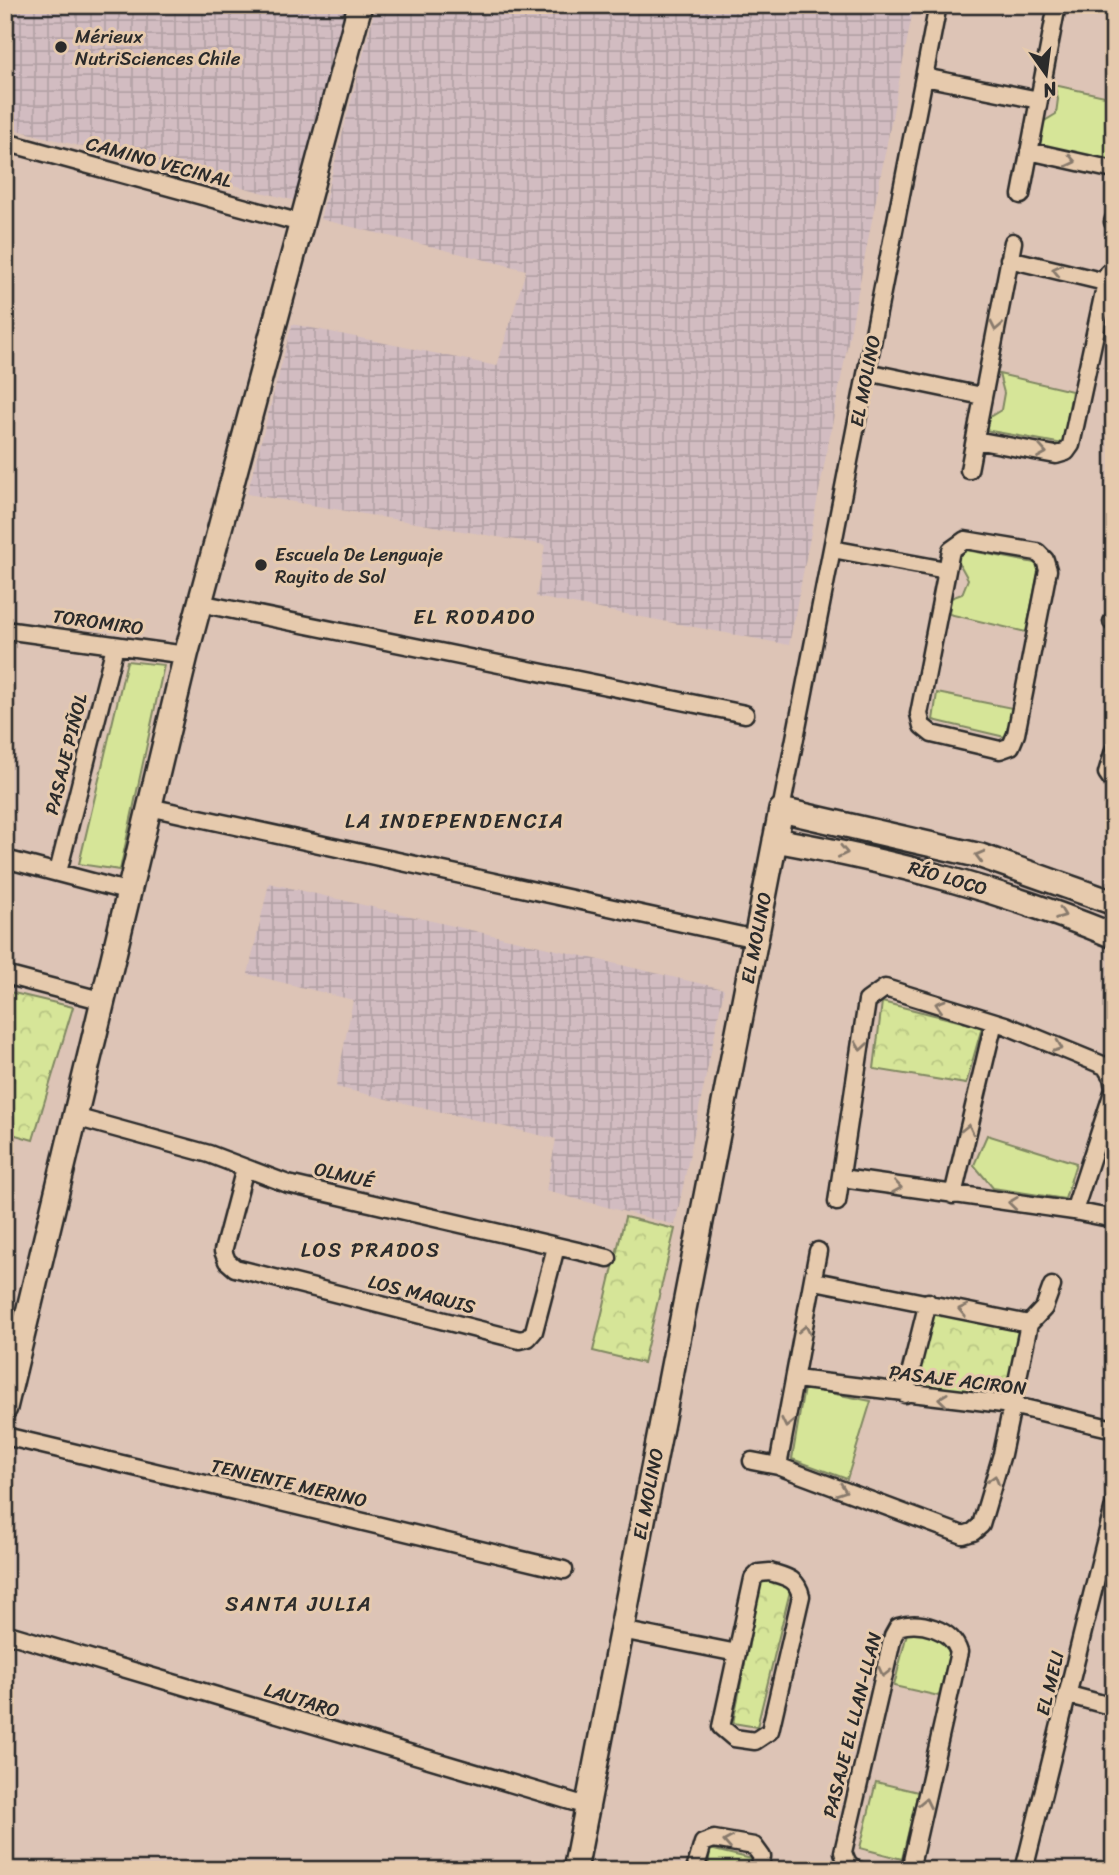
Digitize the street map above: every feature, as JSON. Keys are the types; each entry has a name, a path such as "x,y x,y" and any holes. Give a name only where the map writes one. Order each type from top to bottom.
{"street":[{"path":"5,1408 15,1324 75,1117 199,603 360,5"},
{"name":"EL MOLINO","path":"575,1870 938,5"},
{"path":"1021,195 1057,5"},
{"path":"924,77 1039,100"},
{"name":"CAMINO VECINAL","path":"5,142 301,223"},
{"path":"1029,151 1114,170"},
{"path":"969,470 1013,242"},
{"path":"975,440 1056,455 1066,453 1071,445 1106,277 1009,259"},
{"path":"867,372 982,396"},
{"path":"965,540 1037,552 1045,560 1048,570 1016,734 1011,746 1000,750 932,734 922,726 919,714 946,570 951,550 965,540"},
{"path":"832,549 946,570"},
{"path":"199,603 745,714"},
{"name":"TOROMIRO","path":"6,634 186,655"},
{"name":"PASAJE PIÑOL","path":"58,872 115,646"},
{"path":"1114,750 1107,772 1114,783"},
{"path":"149,807 756,939"},
{"name":"RÍO LOCO","path":"781,810 981,856 1114,902"},
{"name":"RÍO LOCO","path":"775,840 919,868 999,892 1114,936"},
{"path":"5,859 130,892"},
{"path":"5,975 104,1001"},
{"path":"837,1202 867,1001 875,992 885,988 994,1022 1105,1066 1112,1077 1114,1089 1074,1211"},
{"path":"953,1195 994,1022"},
{"name":"OLMUÉ","path":"75,1117 174,1143 288,1184 608,1258"},
{"name":"LOS MAQUIS","path":"245,1168 223,1251 227,1261 236,1268 520,1340 528,1338 534,1331 556,1247"},
{"path":"842,1178 1114,1219"},
{"path":"778,1466 815,1281 818,1251"},
{"path":"815,1281 1029,1324"},
{"path":"752,1461 778,1466 962,1535 973,1532 981,1525 1002,1454 1029,1324 1044,1308 1052,1286"},
{"path":"905,1394 928,1302"},
{"name":"PASAJE ACIRON","path":"796,1379 1011,1405 1114,1429"},
{"name":"TENIENTE MERINO","path":"5,1436 564,1570"},
{"name":"EL MELI","path":"1024,1870 1114,1506"},
{"path":"770,1572 791,1578 799,1586 801,1596 770,1731 755,1741 734,1738 721,1727 737,1653 753,1579 759,1573 770,1572"},
{"name":"PASAJE EL LLAN-LLAN","path":"858,1870 852,1869 846,1862 843,1852 893,1636 898,1627 908,1623 947,1633 955,1641 958,1652 910,1870"},
{"path":"621,1630 737,1653"},
{"name":"LAUTARO","path":"5,1633 587,1806"},
{"path":"1069,1695 1114,1707"},
{"path":"695,1870 703,1843 714,1839 754,1846 762,1857 759,1870"}],"shaded area":[{"path":"5,5 346,5 296,201 5,127"},
{"path":"376,5 914,5 789,645 536,597 545,545 247,494 292,324 497,366 526,270 320,219"},
{"path":"269,883 724,989 675,1225 546,1191 556,1139 336,1087 353,1000 248,974"}],"green space":[{"path":"1054,85 1114,98 1113,161 1038,145 1043,122 1056,114 1058,99"},
{"path":"999,374 1072,391 1063,444 985,430 988,418 1001,410 1004,393"},
{"path":"961,549 1040,564 1026,632 949,614 951,598 962,594 968,579 958,561"},
{"path":"127,661 164,665 120,870 79,864"},
{"path":"937,693 1012,708 1009,738 933,720"},
{"path":"5,991 73,1007 33,1140 5,1132"},
{"path":"882,1002 982,1027 966,1084 874,1069"},
{"path":"987,1135 1076,1163 1065,1199 993,1188 974,1165"},
{"path":"625,1217 675,1229 643,1363 593,1351"},
{"path":"931,1307 1021,1323 1004,1399 914,1384"},
{"path":"804,1388 871,1401 847,1479 792,1459"},
{"path":"762,1579 791,1587 757,1727 733,1723"},
{"path":"908,1629 952,1643 939,1696 894,1686"},
{"path":"876,1782 918,1792 902,1859 860,1848"},
{"path":"710,1849 756,1860 753,1870 708,1870"}],"place":[{"name":"Mérieux NutriSciences Chile","path":"61,47"},
{"name":"Escuela De Lenguaje Rayito de Sol","path":"261,565"}],"district":[{"name":"EL RODADO","path":"475,617"},
{"name":"LA INDEPENDENCIA","path":"455,821"},
{"name":"LOS PRADOS","path":"371,1250"},
{"name":"SANTA JULIA","path":"299,1604"}]}
